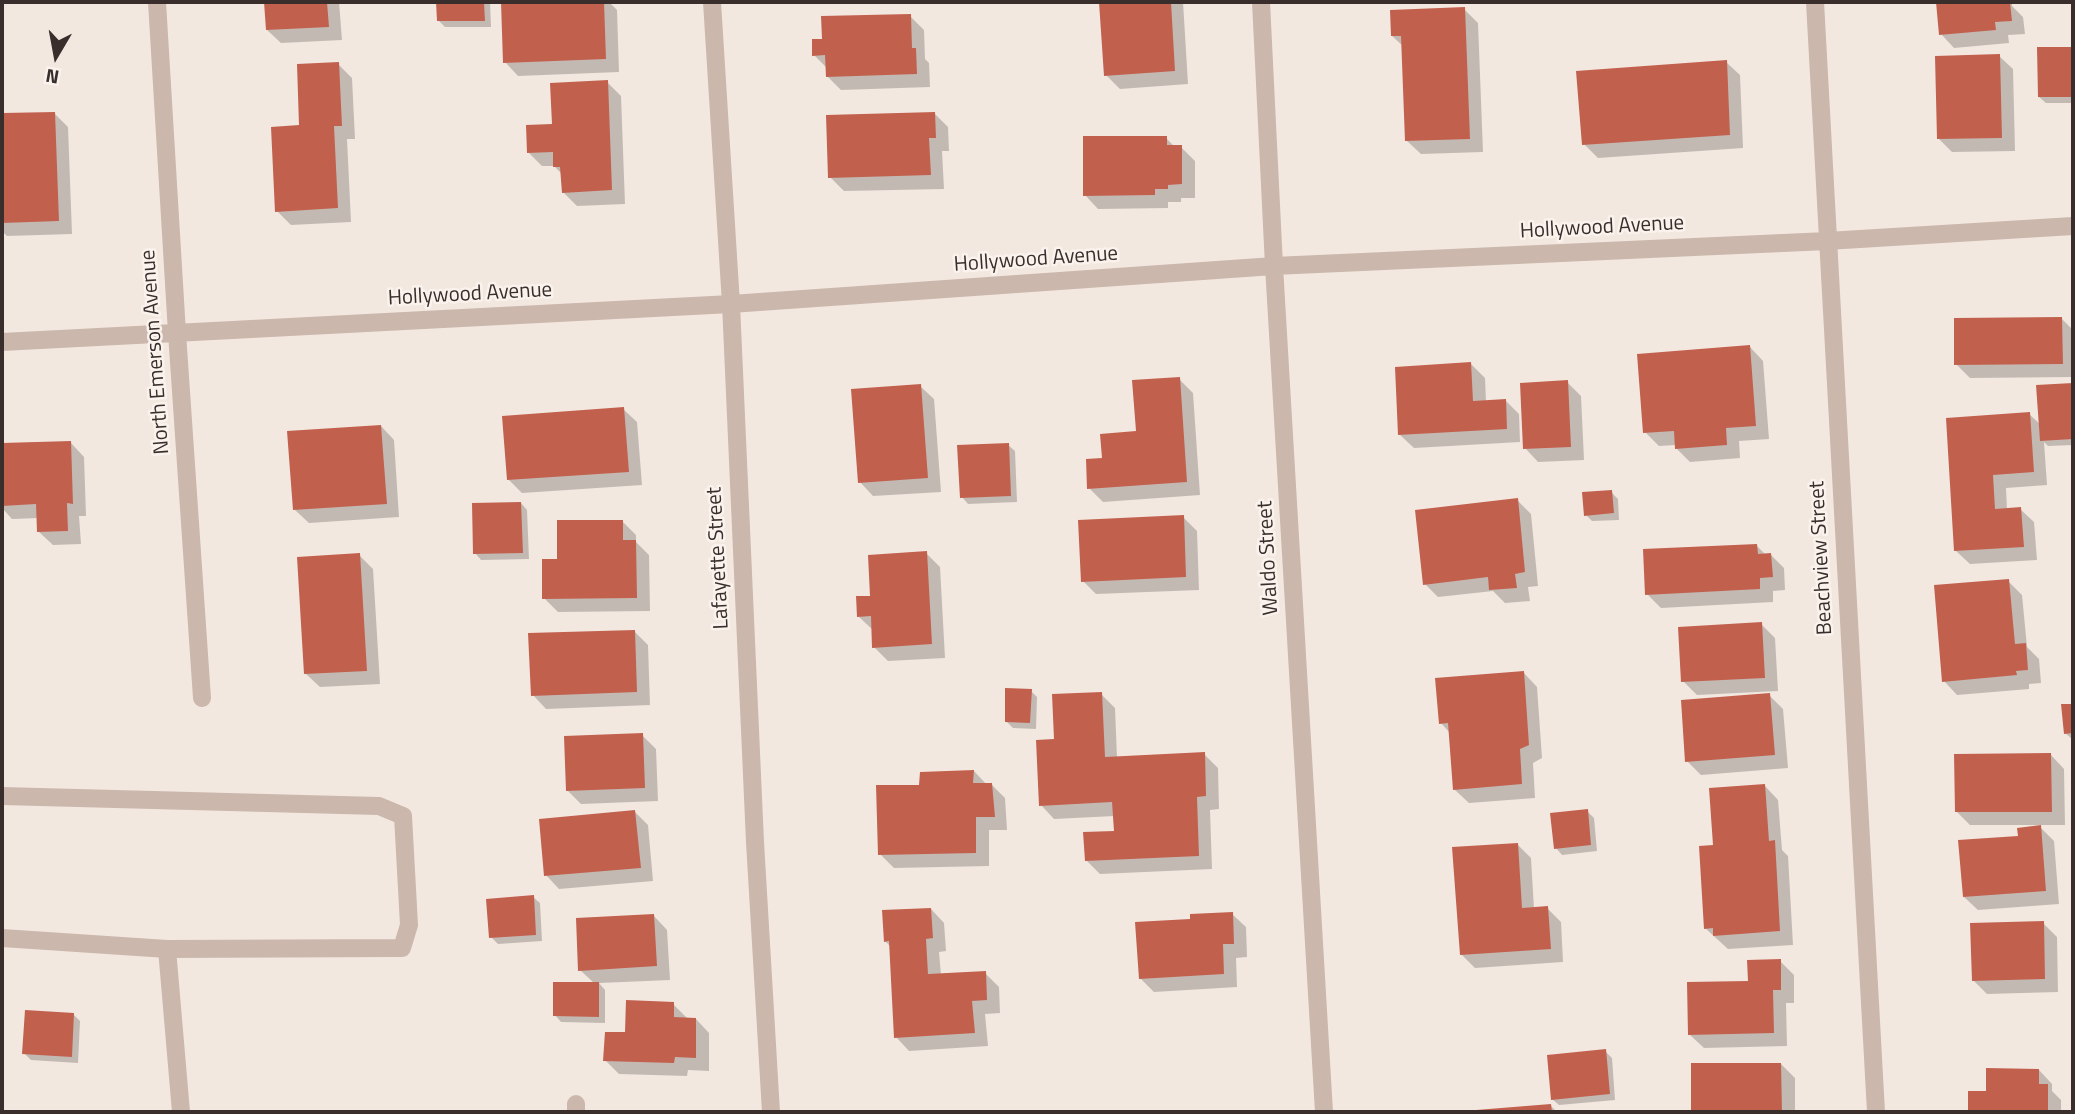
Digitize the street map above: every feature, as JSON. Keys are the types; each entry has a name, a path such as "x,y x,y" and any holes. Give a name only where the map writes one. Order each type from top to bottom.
{"street":[{"name":"North Emerson Avenue","path":"157,2 202,698"},
{"name":"Lafayette Street","path":"712,2 731,304 754,828 771,1112"},
{"name":"Waldo Street","path":"1261,2 1324,1112"},
{"name":"Beachview Street","path":"1815,2 1876,1112"},
{"name":"Hollywood Avenue","path":"2,342 731,304 1274,266 1827,241 2073,226"},
{"path":"2,796 379,806 403,816 409,925 402,948 167,949 2,938"},
{"path":"167,949 181,1112"}],"building":[{"path":"264,2 327,2 329,27 266,30"},
{"path":"436,2 484,2 485,21 437,21"},
{"path":"501,2 604,2 606,59 503,63"},
{"path":"1099,2 1171,2 1175,71 1104,76"},
{"path":"1936,2 2010,2 2012,21 1995,22 1996,30 1939,35"},
{"path":"1465,7 1470,139 1405,141 1401,36 1391,36 1390,10"},
{"path":"911,14 912,48 916,48 917,74 826,77 825,55 812,56 812,39 822,39 821,16"},
{"path":"2037,47 2073,47 2073,97 2038,97"},
{"path":"2000,54 2002,138 1937,139 1935,56"},
{"path":"1727,60 1730,135 1582,145 1576,71"},
{"path":"339,62 342,126 334,126 338,208 275,212 271,127 299,125 297,64"},
{"path":"608,80 612,190 562,193 560,167 553,167 553,152 527,153 526,125 552,124 550,83"},
{"path":"55,112 59,221 2,223 2,113"},
{"path":"935,112 936,138 929,138 931,175 828,178 826,115"},
{"path":"1083,136 1167,136 1167,145 1182,145 1182,184 1168,185 1168,189 1155,189 1155,195 1083,196"},
{"path":"2062,317 2063,364 1954,365 1954,318"},
{"path":"1750,345 1756,426 1726,428 1727,445 1675,449 1674,431 1643,433 1637,354"},
{"path":"1471,362 1473,401 1506,399 1507,429 1398,435 1395,367"},
{"path":"1180,377 1187,482 1087,489 1086,459 1102,458 1100,434 1136,431 1132,380"},
{"path":"1568,380 1571,447 1523,449 1520,383"},
{"path":"2073,383 2073,439 2040,441 2036,385"},
{"path":"921,384 928,478 858,483 851,389"},
{"path":"624,407 629,472 507,480 502,416"},
{"path":"2030,412 2034,472 1993,475 1995,509 2021,507 2024,547 1954,551 1946,418"},
{"path":"381,425 387,504 293,510 287,431"},
{"path":"71,441 73,504 67,503 68,531 37,532 36,504 2,506 2,443"},
{"path":"1009,443 1011,496 960,498 957,445"},
{"path":"1612,490 1614,513 1584,516 1582,492"},
{"path":"1518,498 1525,572 1515,574 1517,588 1489,590 1488,577 1423,585 1415,510"},
{"path":"521,502 523,553 473,554 472,503"},
{"path":"1184,515 1186,577 1081,582 1078,520"},
{"path":"557,520 623,520 623,540 636,540 637,598 542,599 542,559 557,559"},
{"path":"1757,544 1758,554 1771,553 1773,577 1760,578 1760,589 1645,595 1643,549"},
{"path":"927,551 932,644 872,648 871,616 857,617 856,596 870,596 868,555"},
{"path":"360,553 367,671 304,674 297,557"},
{"path":"2009,579 2015,644 2026,643 2028,670 2016,671 2017,675 1942,682 1934,585"},
{"path":"1762,622 1765,678 1681,682 1678,627"},
{"path":"635,630 637,692 531,696 528,633"},
{"path":"1524,671 1529,745 1520,749 1522,784 1453,790 1448,723 1439,724 1435,678"},
{"path":"1005,688 1032,689 1030,723 1005,722"},
{"path":"1102,692 1105,757 1205,752 1206,796 1197,797 1199,856 1085,861 1083,832 1114,831 1112,802 1039,806 1036,740 1054,739 1052,694"},
{"path":"1770,693 1775,755 1685,762 1681,700"},
{"path":"2061,704 2073,704 2073,733 2064,734"},
{"path":"643,733 645,788 566,791 564,736"},
{"path":"2051,753 2052,812 1955,812 1954,754"},
{"path":"974,770 973,783 992,783 995,817 976,817 976,853 878,855 876,785 919,785 920,772"},
{"path":"1765,784 1769,841 1775,840 1780,931 1713,936 1713,928 1704,929 1699,846 1713,845 1709,788"},
{"path":"1588,809 1591,845 1554,849 1550,813"},
{"path":"635,810 641,868 544,876 539,819"},
{"path":"2041,825 2046,891 1963,897 1958,840 2018,836 2017,828"},
{"path":"1518,843 1522,908 1548,906 1551,949 1460,955 1452,847"},
{"path":"534,895 536,935 489,938 486,899"},
{"path":"931,908 933,938 926,939 928,974 986,971 987,1000 972,1001 975,1033 894,1038 889,941 884,942 882,910"},
{"path":"1233,912 1234,944 1223,944 1224,974 1139,979 1135,922 1190,919 1190,914"},
{"path":"654,914 657,966 578,971 576,918"},
{"path":"2044,921 2045,979 1972,981 1970,923"},
{"path":"1781,959 1781,990 1773,990 1774,1033 1688,1035 1687,982 1748,981 1747,960"},
{"path":"553,982 599,982 599,1017 553,1016"},
{"path":"626,1000 674,1002 674,1017 696,1018 696,1058 675,1057 674,1063 603,1061 605,1032 625,1032"},
{"path":"25,1010 74,1013 72,1057 22,1054"},
{"path":"1606,1049 1610,1094 1551,1100 1547,1055"},
{"path":"1691,1063 1781,1063 1782,1112 1691,1112"},
{"path":"1986,1068 2039,1069 2039,1084 2048,1084 2048,1112 1968,1112 1968,1091 1986,1091"},
{"path":"1551,1104 1552,1112 1476,1112 1476,1110"}]}
